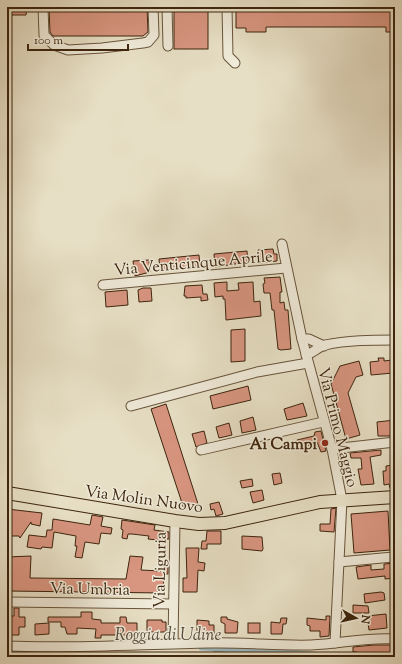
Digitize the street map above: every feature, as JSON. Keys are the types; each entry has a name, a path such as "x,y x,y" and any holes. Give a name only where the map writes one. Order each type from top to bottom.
{"main road":[{"name":"Via Molin Nuovo","path":"7,493 200,524 224,523 320,502 395,497"}],"street":[{"path":"43,7 44,35 54,45 68,50 102,48 148,42 154,35 153,7"},
{"path":"167,7 168,46"},
{"path":"227,7 228,56 235,63"},
{"name":"Via Primo Maggio","path":"282,244 302,339 323,422 332,449 342,500 335,643"},
{"name":"Via Venticinque Aprile","path":"103,285 286,268"},
{"path":"302,339 308,339 324,346"},
{"path":"131,406 307,359 324,346 375,340 395,340"},
{"path":"201,450 323,422"},
{"path":"332,449 395,442"},
{"name":"Via Liguria","path":"173,644 175,521"},
{"path":"339,562 393,557"},
{"name":"Via Umbria","path":"7,602 173,604"},
{"path":"7,646 173,644 309,645 335,643 358,638 395,639"}],"green space":[{"path":"214,651 301,657 215,657"}],"building":[{"path":"7,7 27,7 26,15 7,15"},
{"path":"49,7 147,7 148,32 143,36 53,36 50,32"},
{"path":"174,7 208,7 208,49 174,49"},
{"path":"236,7 392,7 395,10 395,32 386,32 386,27 266,27 266,32 246,32 246,28 236,28"},
{"path":"273,249 274,254 277,254 277,261 259,263 258,250"},
{"path":"247,251 248,262 215,267 214,254"},
{"path":"199,255 200,266 160,270 159,259"},
{"path":"149,260 150,272 135,276 133,261"},
{"path":"280,277 282,292 280,292 280,303 284,302 285,310 288,310 291,349 281,350 278,349 274,310 272,310 270,293 264,293 263,284 265,283 264,278"},
{"path":"227,282 227,291 239,290 238,283 253,282 254,302 260,301 261,316 226,320 225,299 223,299 223,296 215,297 214,283"},
{"path":"202,285 203,294 207,294 208,300 201,301 201,297 186,298 186,296 184,296 185,286"},
{"path":"143,288 151,288 152,301 139,302 138,290"},
{"path":"127,290 128,305 106,307 105,292"},
{"path":"245,329 245,361 231,362 231,330"},
{"path":"378,358 384,358 384,361 392,360 393,373 371,375 370,362 379,361"},
{"path":"359,361 363,375 356,377 348,393 360,435 346,439 331,384 340,366"},
{"path":"248,386 251,400 213,409 210,396"},
{"path":"303,403 307,416 287,420 284,409"},
{"path":"166,404 198,504 184,509 151,409"},
{"path":"253,417 256,430 242,433 240,421"},
{"path":"395,420 395,434 390,436 378,436 377,422"},
{"path":"229,423 232,435 219,438 216,427"},
{"path":"204,431 207,443 196,447 192,434"},
{"path":"321,431 326,451 321,452 317,442 299,449 297,440 314,436 315,432"},
{"path":"381,450 381,455 370,457 374,484 361,485 358,469 362,469 361,458 351,458 350,453"},
{"path":"393,465 393,470 395,470 395,488 390,488 389,484 384,485 383,471 386,471 386,466"},
{"path":"280,473 282,483 274,485 272,474"},
{"path":"252,479 253,486 242,488 240,481"},
{"path":"262,490 264,500 253,503 250,492"},
{"path":"219,502 223,514 216,516 214,509 211,510 210,504"},
{"path":"336,508 334,532 320,531 320,524 330,524 331,509"},
{"path":"7,509 42,513 40,526 31,524 31,522 20,538 19,536 7,536"},
{"path":"388,511 390,550 354,553 351,514"},
{"path":"92,515 103,517 101,526 112,528 111,534 101,533 99,544 85,542 82,558 75,557 77,546 75,546 76,536 54,532 52,548 42,547 41,549 27,547 29,535 46,537 47,530 52,530 53,519 90,525"},
{"path":"122,520 155,525 154,530 169,532 169,539 166,541 148,539 149,536 132,534 128,534 127,539 122,538"},
{"path":"207,531 221,531 221,544 207,544 207,549 201,549 202,541 206,541"},
{"path":"242,536 262,537 262,551 242,549"},
{"path":"186,548 199,548 198,562 205,563 204,571 198,570 197,592 183,592 183,578 187,578"},
{"path":"31,556 30,578 126,579 130,556 143,557 141,570 161,571 162,562 168,562 168,574 164,574 163,593 7,591 7,557"},
{"path":"395,563 395,578 385,579 385,576 358,579 356,567 371,565 371,570 384,569 384,564"},
{"path":"384,593 385,600 365,603 364,594"},
{"path":"353,605 368,606 369,613 353,613"},
{"path":"14,608 19,608 19,617 25,617 25,627 19,627 19,635 7,635 7,616 14,616"},
{"path":"81,612 92,612 92,619 101,620 101,623 120,623 120,617 126,617 127,623 137,623 137,635 101,635 101,638 95,638 96,629 77,628 77,634 67,634 65,627 61,627 61,622 48,622 48,617 81,617"},
{"path":"386,614 387,628 369,630 367,616"},
{"path":"326,616 330,616 329,636 320,637 320,631 310,631 310,626 307,625 307,618 326,620"},
{"path":"221,617 227,617 227,619 238,622 237,633 225,633 225,624 221,622"},
{"path":"281,618 287,618 286,624 283,624 282,634 271,634 271,622 280,623"},
{"path":"147,620 162,620 162,622 166,622 166,632 147,632"},
{"path":"197,620 209,621 209,625 214,625 214,634 197,631"},
{"path":"49,623 49,634 35,635 35,624"},
{"path":"248,623 260,623 260,633 248,633"},
{"path":"395,645 395,655 356,657 357,652 353,652 353,647"}],"waterway":[{"name":"Roggia di Udine","path":"202,647 271,651 330,657"},
{"name":"Roggia di Udine","path":"7,652 60,651"}],"place":[{"name":"Ai Campi","path":"325,443"}]}
